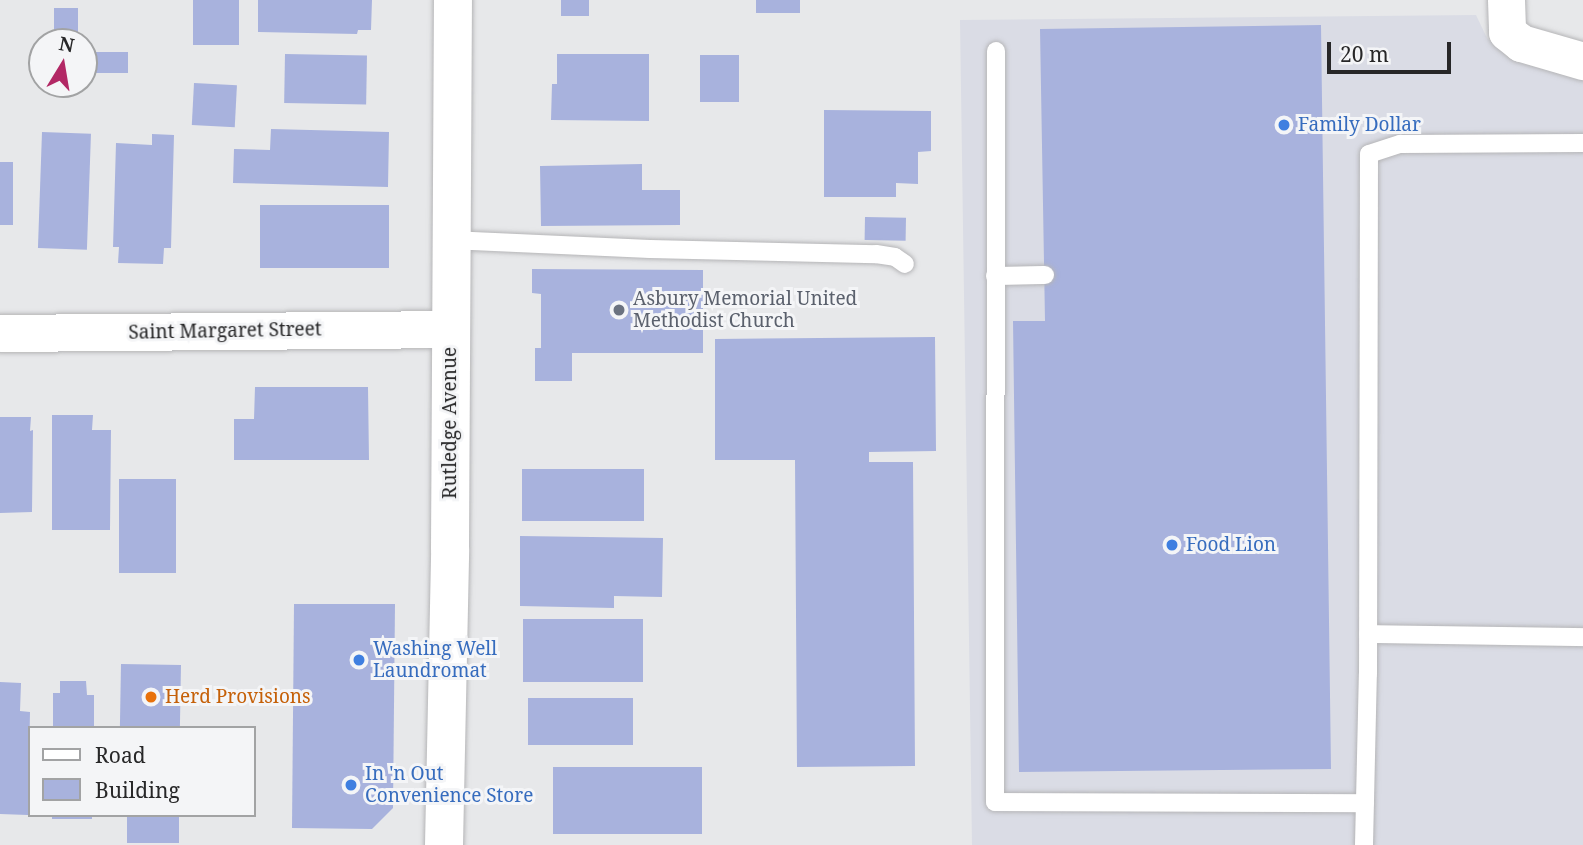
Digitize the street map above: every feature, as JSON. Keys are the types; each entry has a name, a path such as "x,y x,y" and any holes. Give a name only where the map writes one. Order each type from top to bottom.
{"main road":[{"name":"Rutledge Avenue","path":"444,845 450,549 453,0"}],"street":[{"path":"1506,0 1507,32 1521,43 1583,61"},
{"name":"Saint Margaret Street","path":"0,333 450,329"}],"lane":[{"path":"996,51 995,802 1365,803"},
{"path":"1364,845 1368,634 1369,153 1400,144 1583,142"},
{"path":"450,240 650,249 876,254 895,257 905,264"},
{"path":"995,276 1045,275"},
{"path":"1368,634 1583,637"}],"shaded area":[{"path":"1476,15 1487,38 1509,58 1583,79 1583,845 972,845 960,20"}],"building":[{"path":"193,0 239,0 239,45 193,45"},
{"path":"258,0 372,0 371,30 358,30 357,34 258,32"},
{"path":"561,0 589,0 589,16 561,16"},
{"path":"756,0 800,0 800,13 756,13"},
{"path":"54,8 78,8 78,28 54,28"},
{"name":"Food Lion","path":"1321,25 1331,769 1019,772 1013,321 1045,321 1040,29"},
{"path":"98,52 128,52 128,73 98,73"},
{"path":"285,54 367,55 366,104 284,103"},
{"path":"557,54 649,54 649,121 551,120 552,84 557,84"},
{"path":"700,55 739,55 739,102 700,102"},
{"path":"194,83 237,85 235,127 192,125"},
{"path":"824,110 931,111 931,151 918,152 918,184 896,183 896,197 824,197"},
{"path":"271,129 389,132 388,187 233,183 234,149 270,150"},
{"path":"42,132 91,134 87,250 38,248"},
{"path":"152,134 174,135 171,248 164,248 163,264 118,263 119,247 113,247 116,143 152,145"},
{"path":"0,162 13,162 13,225 0,225"},
{"path":"642,164 642,190 680,190 680,225 541,226 540,166"},
{"path":"260,205 389,205 389,268 260,268"},
{"path":"865,217 906,218 906,241 865,240"},
{"path":"532,269 703,270 703,353 572,353 572,381 535,381 535,348 541,348 541,294 532,293"},
{"path":"935,337 936,451 869,452 869,462 913,462 915,766 797,767 795,460 715,460 715,339"},
{"path":"255,387 368,387 369,460 234,460 234,419 254,419"},
{"path":"52,415 93,415 92,430 111,430 110,530 52,530"},
{"path":"0,417 31,417 32,512 0,513"},
{"path":"522,469 644,469 644,521 522,521"},
{"path":"119,479 176,479 176,573 119,573"},
{"path":"520,536 663,538 662,597 614,596 614,608 520,606"},
{"path":"294,604 395,604 393,808 372,829 292,828"},
{"path":"523,619 643,619 643,682 523,682"},
{"name":"Herd Provisions","path":"121,664 181,665 180,726 120,726"},
{"path":"60,681 86,681 87,695 94,695 94,726 53,726 53,693 60,693"},
{"path":"0,682 21,683 20,711 30,712 28,815 0,814"},
{"path":"528,698 633,698 633,745 528,745"},
{"path":"553,767 702,767 702,834 553,834"},
{"path":"52,817 92,817 92,819"},
{"path":"127,817 179,817 179,843 127,843"}],"place":[{"name":"Family Dollar","path":"1284,125"},
{"name":"Asbury Memorial United Methodist Church","path":"619,310"},
{"name":"Food Lion","path":"1172,545"},
{"name":"Washing Well Laundromat","path":"359,660"},
{"name":"Herd Provisions","path":"151,697"},
{"name":"In 'n Out Convenience Store","path":"351,785"}]}
